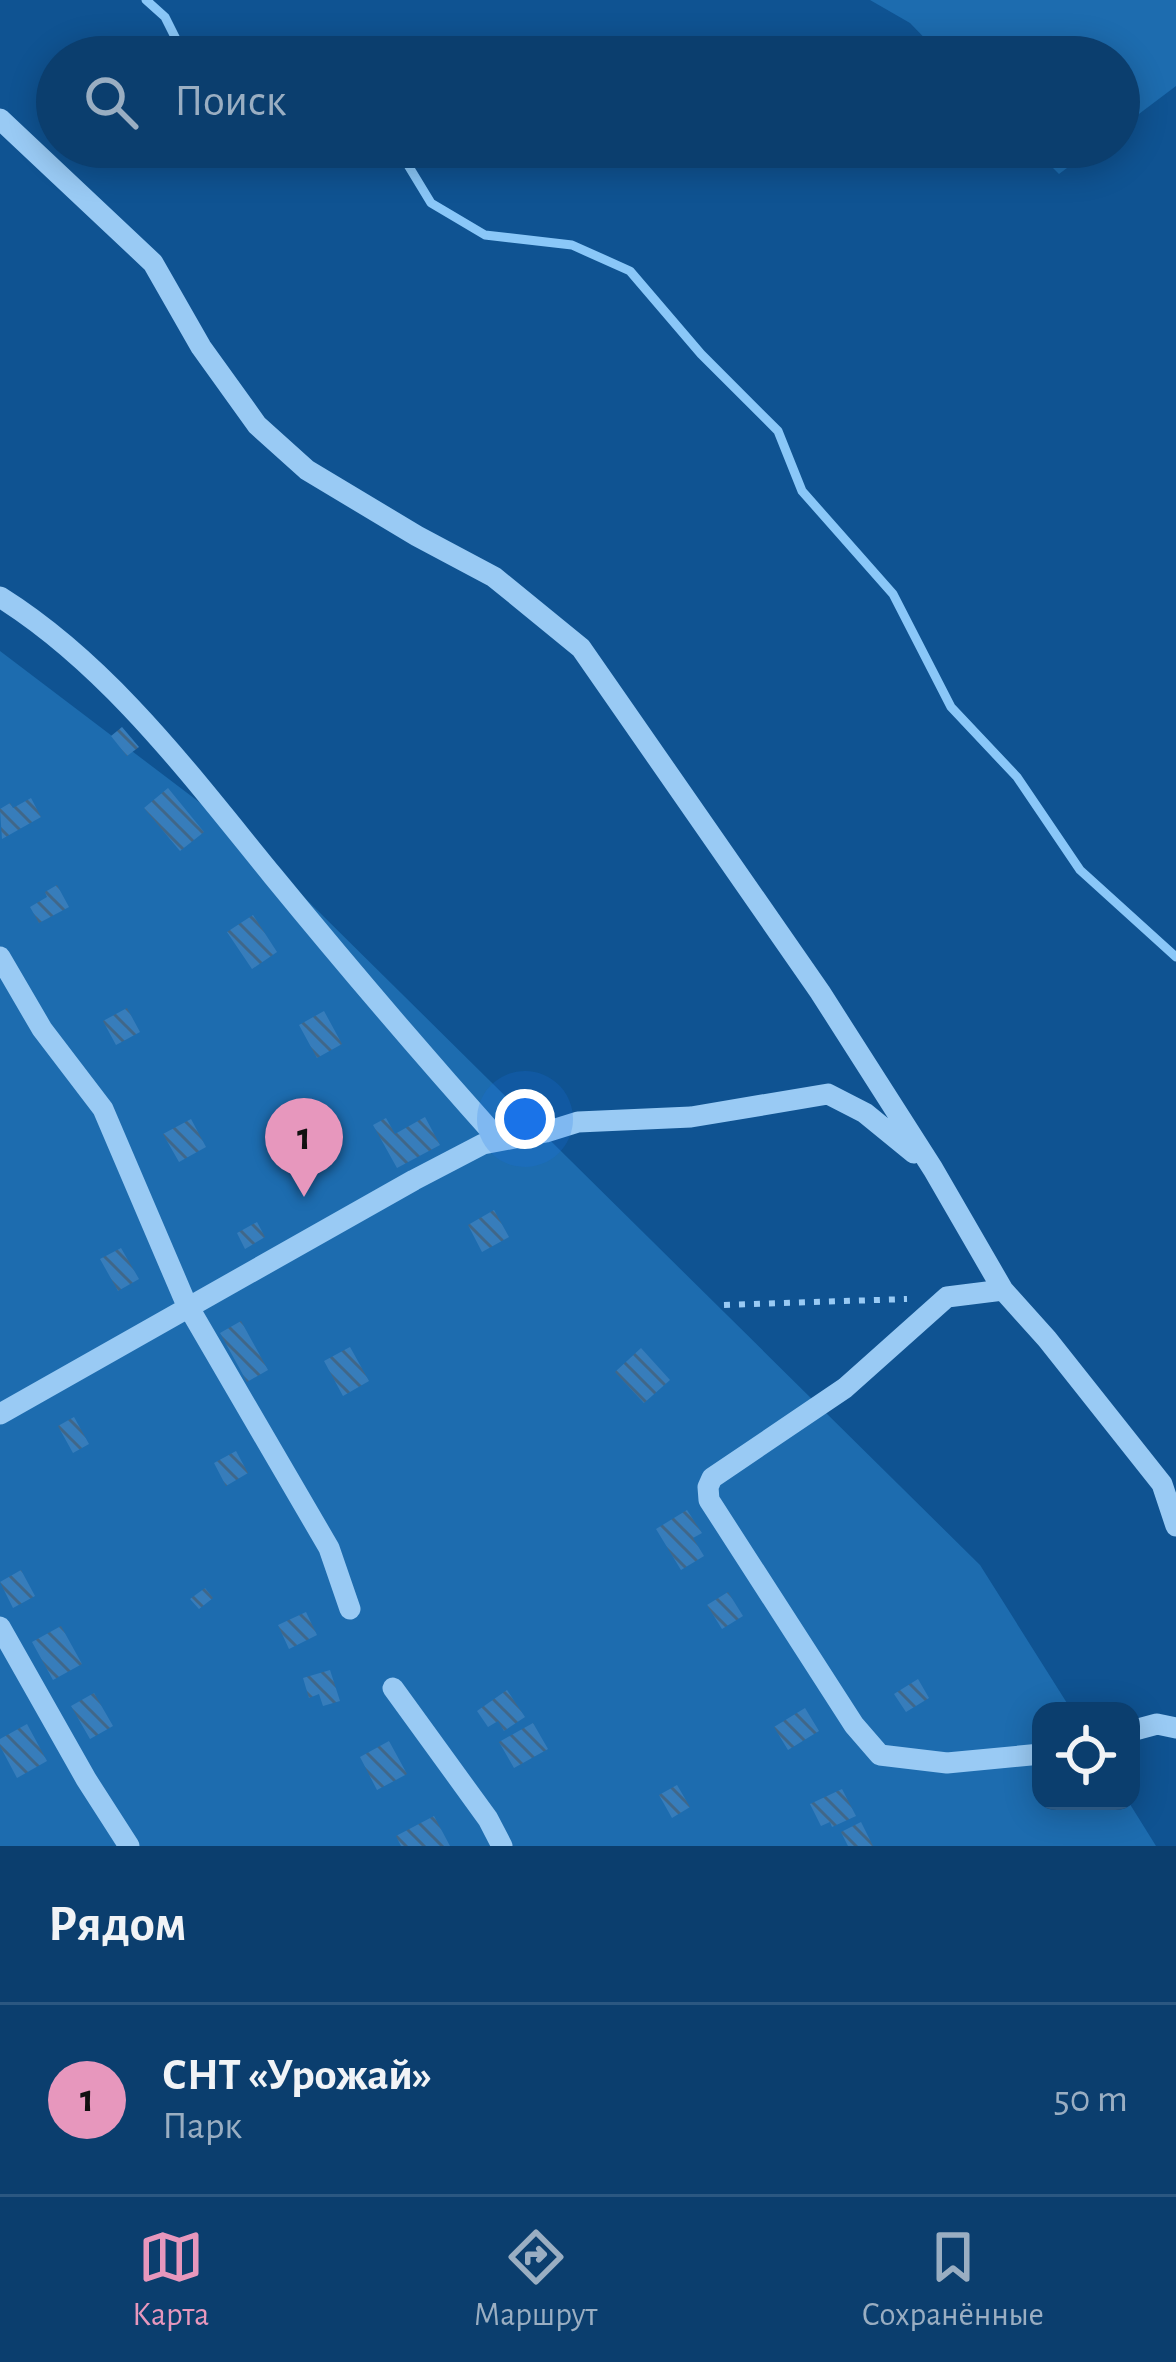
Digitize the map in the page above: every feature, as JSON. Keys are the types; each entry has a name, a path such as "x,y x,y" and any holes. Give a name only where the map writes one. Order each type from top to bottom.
{"street":[{"path":"0,119 36,153"},
{"path":"52,168 153,263 201,347 257,425 307,470 494,578 581,648 820,992 1004,1289 1162,1484 1176,1526"},
{"path":"0,597 40,622 152,729 379,1005 498,1139"},
{"path":"0,957 42,1029 103,1109 189,1309 329,1548 350,1609"},
{"path":"0,1414 414,1180 498,1139 578,1122 691,1117 828,1094 865,1113 933,1169"},
{"path":"1004,1289 947,1298 845,1388 712,1478 708,1487 709,1500 854,1725 880,1755 947,1763 1032,1755"},
{"path":"0,1627 129,1846"},
{"path":"393,1688 478,1804 502,1846"},
{"path":"1140,1729 1157,1724 1176,1728"}],"path":[{"path":"724,1305 947,1298"}],"shaded area":[{"path":"870,0 1176,0 1176,86 1140,113 1140,36 923,36 910,23"},
{"path":"0,651 236,830 980,1565 1066,1702 1032,1702 1032,1810 1134,1810 1156,1846 0,1846"}],"building":[{"path":"122,727 139,747 127,756 111,736"},
{"path":"168,788 204,832 180,851 144,808"},
{"path":"31,798 41,817 2,839 0,809"},
{"path":"57,885 69,907 39,923 30,907"},
{"path":"253,915 277,952 252,969 227,932"},
{"path":"127,1008 140,1032 116,1045 103,1021"},
{"path":"324,1011 342,1044 317,1058 299,1025"},
{"path":"425,1117 440,1145 397,1168 373,1125 386,1118 395,1134"},
{"path":"191,1119 206,1147 179,1162 163,1134"},
{"path":"494,1210 509,1237 482,1252 468,1225"},
{"path":"257,1222 265,1237 245,1249 237,1233"},
{"path":"121,1248 139,1279 118,1291 100,1259"},
{"path":"241,1321 268,1370 247,1382 220,1333"},
{"path":"350,1347 369,1381 343,1396 324,1361"},
{"path":"641,1348 670,1380 644,1403 615,1372"},
{"path":"74,1417 89,1444 73,1453 58,1426"},
{"path":"236,1451 248,1473 226,1486 214,1463"},
{"path":"687,1510 702,1533 693,1538 704,1556 681,1570 656,1529"},
{"path":"21,1570 35,1596 13,1608 0,1582"},
{"path":"205,1588 213,1598 199,1609 190,1599"},
{"path":"728,1592 743,1616 722,1629 707,1605"},
{"path":"306,1612 317,1635 289,1649 278,1625"},
{"path":"61,1626 82,1664 53,1680 32,1642"},
{"path":"330,1670 340,1701 323,1706 319,1694 309,1698 303,1678"},
{"path":"918,1679 929,1698 906,1712 894,1694"},
{"path":"507,1690 525,1717 504,1731 498,1721 488,1727 477,1711"},
{"path":"94,1693 113,1726 90,1739 71,1706"},
{"path":"805,1708 819,1731 788,1750 774,1727"},
{"path":"533,1723 548,1749 514,1768 499,1742"},
{"path":"27,1724 47,1761 17,1778 0,1739"},
{"path":"389,1741 407,1774 377,1790 360,1757"},
{"path":"677,1785 690,1807 672,1818 659,1795"},
{"path":"842,1789 856,1816 832,1827 830,1822 821,1826 810,1804"},
{"path":"434,1816 450,1846 401,1846 396,1836"},
{"path":"861,1822 873,1846 848,1846 841,1832"}],"waterway":[{"path":"146,0 165,17 174,36"},
{"path":"410,168 431,203 485,235 572,245 630,271 701,354 778,431 802,491 893,594 951,707 1017,777 1080,870 1176,957"}],"place":[{"name":"СНТ «Урожай»","path":"304,1197"}]}
